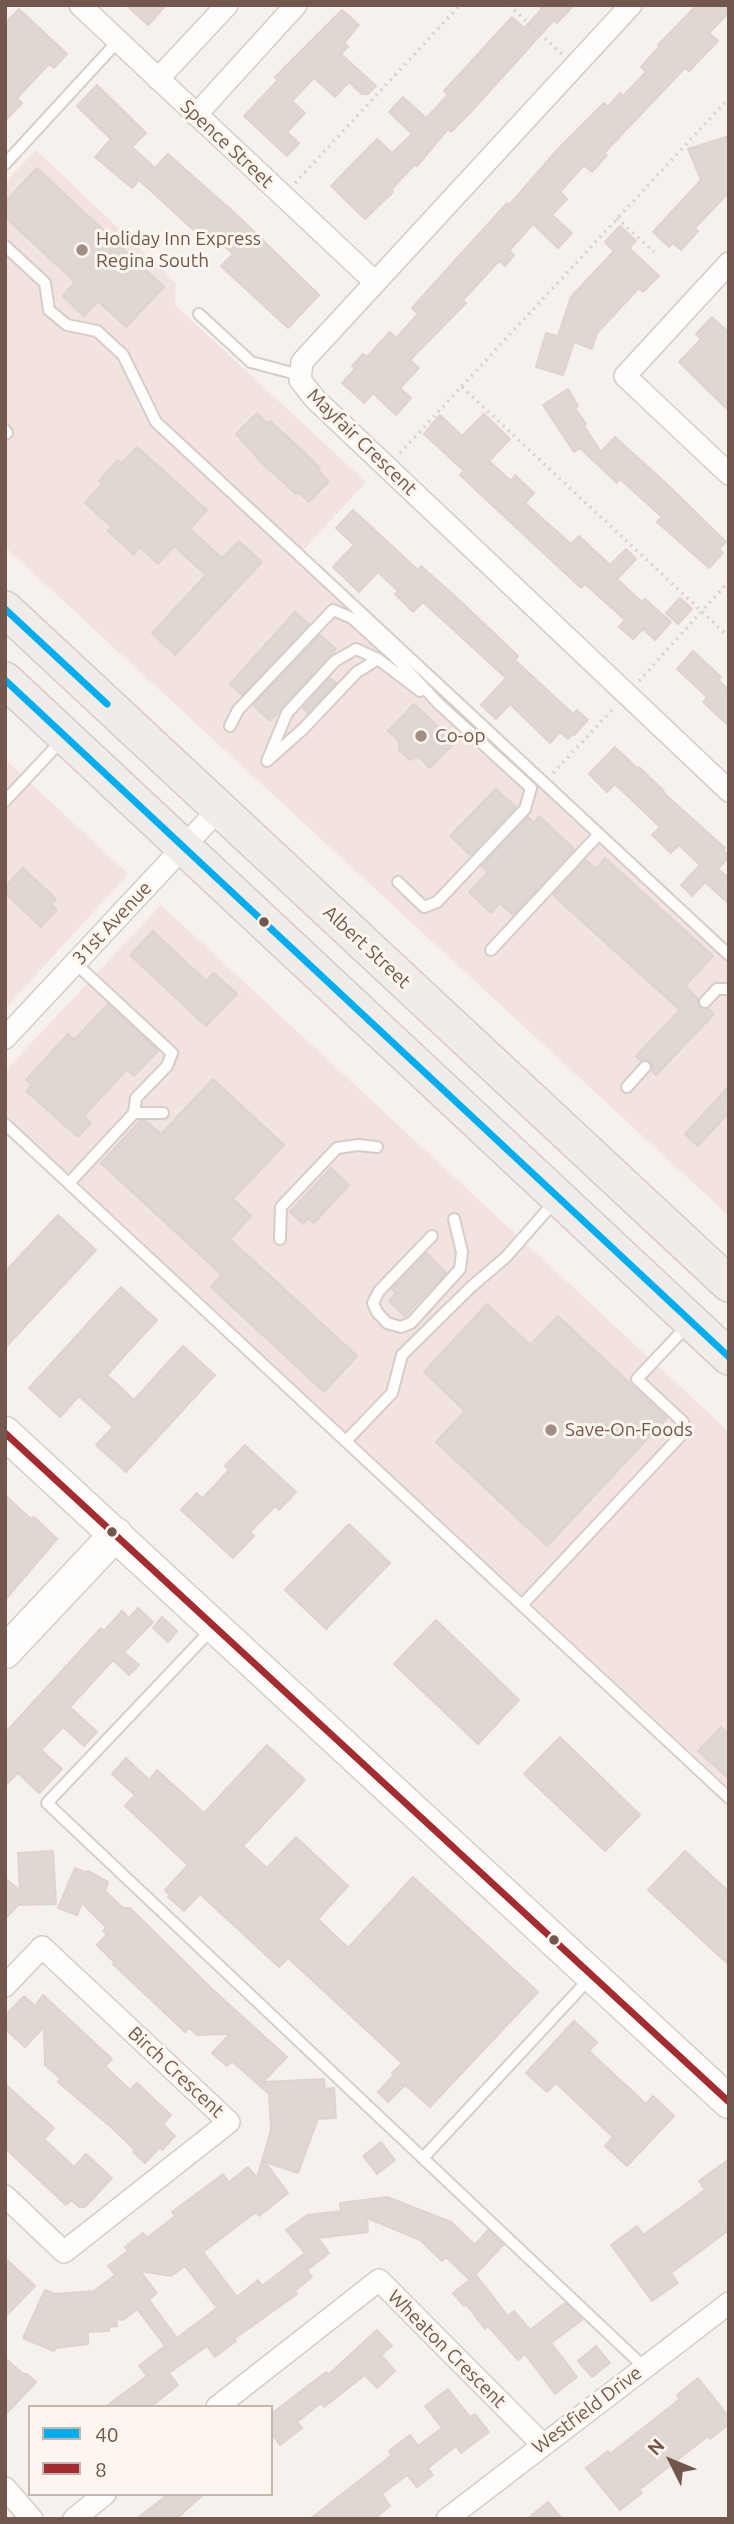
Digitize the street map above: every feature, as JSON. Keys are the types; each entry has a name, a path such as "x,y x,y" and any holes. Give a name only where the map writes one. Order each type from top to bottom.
{"main road":[{"name":"Albert Street","path":"5,609 729,1284"},
{"path":"5,680 729,1357"}],"street":[{"name":"Spence Street","path":"80,5 374,281"},
{"path":"158,79 227,5"},
{"path":"196,115 296,5"},
{"name":"Mayfair Crescent","path":"631,5 302,362 300,380 315,399 387,468 729,791"},
{"path":"729,263 625,376 729,474"},
{"name":"31st Avenue","path":"5,1038 219,809"},
{"path":"5,1433 729,2102"},
{"path":"5,1652 116,1534"},
{"name":"Birch Crescent","path":"5,1986 42,1947 229,2122 64,2252 5,2196"},
{"name":"Wheaton Crescent","path":"220,2405 379,2280 542,2444"},
{"name":"Westfield Drive","path":"447,2519 729,2303"},
{"path":"5,2488 32,2519"},
{"path":"74,2519 103,2496"}],"lane":[{"path":"5,164 118,41"},
{"path":"5,246 45,283 49,310 67,325 97,331 123,355 156,422 729,956"},
{"path":"199,314 251,362 300,375"},
{"path":"230,726 238,710 333,610 352,618 439,704 531,788 526,809 437,902 424,907 398,882"},
{"path":"378,659 357,672 303,729 267,761 286,713 335,661 356,649 378,659 439,704"},
{"path":"5,801 65,737"},
{"path":"491,950 599,834"},
{"path":"69,1183 134,1113 135,1098 167,1066 172,1053 75,963"},
{"path":"705,1002 717,989 729,989"},
{"path":"627,1087 645,1067"},
{"path":"134,1113 163,1113"},
{"path":"5,1124 729,1798"},
{"path":"280,1239 281,1207 337,1148 358,1144 377,1147"},
{"path":"346,1441 392,1393 402,1355 471,1286 506,1257 558,1197"},
{"path":"432,1236 379,1291 373,1303 387,1323 401,1327 411,1322 460,1269 462,1252 454,1219"},
{"path":"522,1605 685,1431 683,1422 637,1379 691,1321"},
{"path":"215,1626 47,1803 644,2367"},
{"path":"423,2158 592,1977"}],"path":[{"path":"283,196 460,5"},
{"path":"509,5 575,66"},
{"path":"387,468 729,98"},
{"path":"617,218 654,252"},
{"path":"462,387 729,637"}],"shaded area":[{"path":"36,150 176,283 175,305 366,482 295,559 729,960 729,1216 5,547 5,182"},
{"path":"5,759 128,874 5,1009"},
{"path":"161,905 729,1432 729,1788 5,1116 5,1071"}],"building":[{"path":"126,5 166,5 148,25"},
{"path":"538,5 574,5 557,23 554,20 469,114 451,132 448,129 417,166 415,164 391,190 393,192 365,219 331,186 377,139 392,153 412,134 389,112 403,97 426,118 448,95 444,91 512,17 524,28 542,9"},
{"path":"697,5 729,5 729,12 709,33 718,41 689,71 685,68 604,153 607,155 592,172 584,165 560,192 567,199 552,215 572,233 558,248 533,224 509,251 514,255 505,266 499,261 463,300 466,303 410,360 419,368 400,388 411,398 396,415 373,393 364,403 342,383 355,369 352,366 363,354 367,357 390,332 396,338 418,314 412,308 558,149 604,103 608,107 620,93 623,96 646,72 641,67 660,46 658,45"},
{"path":"19,9 67,54 54,68 49,64 17,98 22,103 5,121 5,23"},
{"path":"342,10 359,25 344,43 348,47 341,54 376,86 368,94 362,94 349,82 335,97 314,78 292,101 305,113 287,132 299,143 287,156 244,116 278,80 275,77"},
{"path":"97,85 146,133 132,147 155,168 168,154 240,218 319,295 288,328 221,266 233,254 205,228 199,235 139,180 132,188 95,157 111,139 77,106"},
{"path":"729,136 729,192 695,228 698,231 681,250 673,243 669,247 653,232 701,180 688,149"},
{"name":"Holiday Inn Express Regina South","path":"37,168 164,287 126,327 98,301 84,316 63,296 75,282 5,217 5,202"},
{"path":"620,226 636,241 629,248 659,276 643,292 639,288 597,333 592,349 574,342 563,375 536,367 546,333 558,336 571,297 614,251 605,242"},
{"path":"712,317 729,333 729,411 679,362 701,339 696,334"},
{"path":"568,389 578,406 575,408 586,424 584,426 601,452 615,437 726,542 719,549 723,553 709,568 657,522 662,517 620,479 617,483 580,448 574,452 543,405"},
{"path":"257,413 268,424 270,421 305,453 329,481 309,502 298,492 296,494 261,462 236,434"},
{"path":"484,414 510,439 489,461 511,481 515,475 534,493 525,503 571,544 579,536 610,565 626,549 636,559 617,579 642,602 645,599 671,622 655,640 643,629 633,639 619,627 625,620 585,584 581,588 460,475 464,471 424,434 440,415 462,436"},
{"path":"137,447 207,510 190,529 222,558 239,541 262,562 175,655 152,633 206,575 174,546 158,564 140,547 134,555 108,531 112,527 85,503 102,484 99,481 118,460 122,463"},
{"path":"353,510 418,570 421,566 456,597 518,656 515,660 573,714 577,710 588,720 574,735 568,739 560,732 550,743 510,704 496,719 481,705 506,678 423,602 413,612 395,594 398,591 378,572 359,592 333,567 354,545 336,528"},
{"path":"680,598 692,609 678,624 666,613"},
{"path":"295,612 309,624 242,695 230,684"},
{"path":"320,635 336,649 270,721 253,705"},
{"path":"693,651 721,677 718,680 729,690 729,726 703,702 707,697 677,669"},
{"path":"330,678 336,683 308,713 303,708"},
{"name":"Co-op","path":"414,704 455,742 430,768 418,756 410,760 399,750 399,741 388,731"},
{"path":"615,747 725,848 723,850 729,857 718,869 729,878 729,904 705,882 692,896 681,885 700,865 679,845 671,853 652,835 660,827 615,784 607,792 589,774"},
{"path":"496,789 516,807 470,855 450,836"},
{"path":"539,816 574,849 513,915 500,903 491,913 469,892 488,872 482,866 528,817 534,823"},
{"path":"605,858 713,956 685,986 698,999 699,1007 709,1009 714,1014 656,1075 652,1071 651,1062 646,1059 641,1061 636,1056 680,1010 553,895 586,860 596,869"},
{"path":"23,868 56,899 51,904 57,910 41,927 5,893 5,887"},
{"path":"153,931 206,981 214,973 237,994 206,1026 130,955"},
{"path":"108,1004 158,1051 134,1076 127,1069 84,1116 91,1123 78,1137 26,1091 32,1085 26,1080 68,1034 74,1040"},
{"path":"213,1079 284,1145 233,1199 251,1216 230,1239 357,1356 324,1392 211,1287 222,1275 101,1163 140,1121 146,1121 161,1134"},
{"path":"729,1086 729,1112 698,1146 685,1134"},
{"path":"331,1168 349,1185 314,1223 308,1218 303,1224 290,1212"},
{"path":"58,1215 96,1250 5,1348 5,1272"},
{"path":"427,1253 446,1273 405,1316 389,1301 396,1293 392,1289"},
{"path":"121,1287 157,1320 107,1375 134,1400 183,1346 215,1375 126,1472 96,1445 113,1427 79,1396 60,1417 29,1388"},
{"name":"Save-On-Foods","path":"487,1304 530,1345 558,1316 667,1418 547,1546 436,1442 465,1411 424,1372"},
{"path":"245,1445 296,1492 279,1510 275,1506 250,1532 254,1536 233,1558 181,1510 197,1493 202,1499 229,1470 225,1466"},
{"path":"5,1495 57,1539 5,1600"},
{"path":"349,1524 390,1563 326,1629 285,1590"},
{"path":"138,1608 153,1622 124,1652 139,1665 129,1675 113,1660 70,1707 97,1732 84,1746 63,1727 41,1750 62,1769 39,1793 18,1773 5,1786 5,1733 101,1628 104,1631 122,1611 129,1618"},
{"path":"162,1617 177,1631 168,1642 153,1628"},
{"path":"436,1620 519,1700 478,1744 394,1664"},
{"path":"721,1727 729,1734 729,1779 698,1751"},
{"path":"560,1737 640,1815 605,1851 524,1774"},
{"path":"267,1745 305,1780 243,1846 267,1868 296,1837 348,1886 318,1919 348,1948 413,1877 538,1992 430,2107 405,2085 388,2102 378,2092 402,2063 288,1958 279,1967 200,1894 184,1911 168,1897 170,1895 165,1890 188,1865 125,1806 135,1795 112,1774 126,1758 149,1780 157,1770 204,1813"},
{"path":"53,1851 56,1904 18,1905 5,1919 5,1878 20,1891 18,1853"},
{"path":"685,1851 729,1892 729,1965 648,1890"},
{"path":"75,1868 87,1873 88,1871 108,1882 105,1891 123,1908 130,1908 211,1988 287,2057 263,2082 324,2079 325,2089 334,2088 336,2118 318,2119 298,2173 265,2162 288,2193 259,2216 256,2212 203,2252 237,2297 258,2280 262,2286 305,2253 286,2230 307,2215 341,2211 340,2203 387,2197 451,2222 475,2245 488,2230 503,2245 470,2280 446,2257 442,2261 420,2240 367,2218 368,2232 318,2238 329,2253 307,2270 312,2277 295,2291 297,2294 234,2339 236,2341 215,2357 207,2346 169,2373 178,2385 153,2405 108,2405 147,2376 139,2366 165,2346 137,2309 123,2320 116,2319 117,2326 109,2327 109,2331 88,2332 88,2344 56,2348 54,2351 23,2338 45,2290 56,2294 94,2291 115,2275 108,2266 128,2251 125,2247 143,2233 147,2238 175,2216 172,2212 223,2174 229,2182 248,2167 257,2178 271,2130 269,2094 232,2061 227,2066 212,2053 230,2034 197,2035 189,2028 185,2032 113,1964 97,1945 107,1934 103,1931 106,1927 82,1903 77,1915 58,1908","holes":["185,2266 217,2308 177,2338 149,2300 157,2293 140,2271 171,2276"]},
{"path":"43,1995 112,2059 105,2066 130,2090 137,2083 171,2115 163,2124 175,2136 145,2163 112,2128 58,2082 61,2079 45,2065 44,2027 25,2047 5,2029 5,2016 24,1996 35,2006"},
{"path":"574,2021 597,2042 589,2051 646,2104 653,2096 674,2116 627,2166 605,2146 613,2137 556,2083 547,2092 526,2073"},
{"path":"5,2084 54,2128 44,2139 74,2167 86,2154 112,2178 85,2207 79,2207 71,2200 66,2205 5,2148"},
{"path":"381,2142 395,2160 377,2174 363,2156"},
{"path":"729,2159 729,2230 671,2273 678,2283 652,2301 611,2245 637,2226 643,2235 705,2190 699,2181"},
{"path":"5,2258 35,2286 5,2317"},
{"path":"476,2275 508,2316 514,2311 530,2330 565,2303 579,2316 582,2320 551,2343 577,2377 555,2394 525,2354 518,2360 488,2326 485,2329 466,2304 464,2306 453,2293"},
{"path":"377,2330 392,2346 381,2355 395,2371 377,2388 365,2375 324,2407 321,2403 297,2422 302,2428 280,2445 273,2436 273,2412 326,2372 328,2375"},
{"path":"596,2346 610,2363 592,2377 578,2361"},
{"path":"5,2358 36,2382 5,2415"},
{"path":"698,2378 729,2417 729,2424 710,2439 708,2436 639,2490 642,2493 620,2510 586,2468 608,2451 610,2454 680,2399 677,2395"},
{"path":"448,2389 470,2417 475,2414 489,2432 461,2453 456,2446 428,2468 433,2475 417,2487 407,2475 382,2494 390,2506 374,2519 310,2519 392,2455 389,2451 410,2435 418,2446 442,2428 425,2406"},
{"path":"166,2496 202,2496 176,2519 136,2519"},
{"path":"548,2502 562,2519 527,2519"}],"transit line":[{"name":"40","path":"5,609 107,704"},
{"name":"40","path":"5,680 729,1357"},
{"name":"8","path":"5,1433 729,2102"}],"place":[{"name":"Holiday Inn Express Regina South","path":"82,250"},
{"name":"Co-op","path":"421,736"},
{"name":"Save-On-Foods","path":"551,1430"}]}
